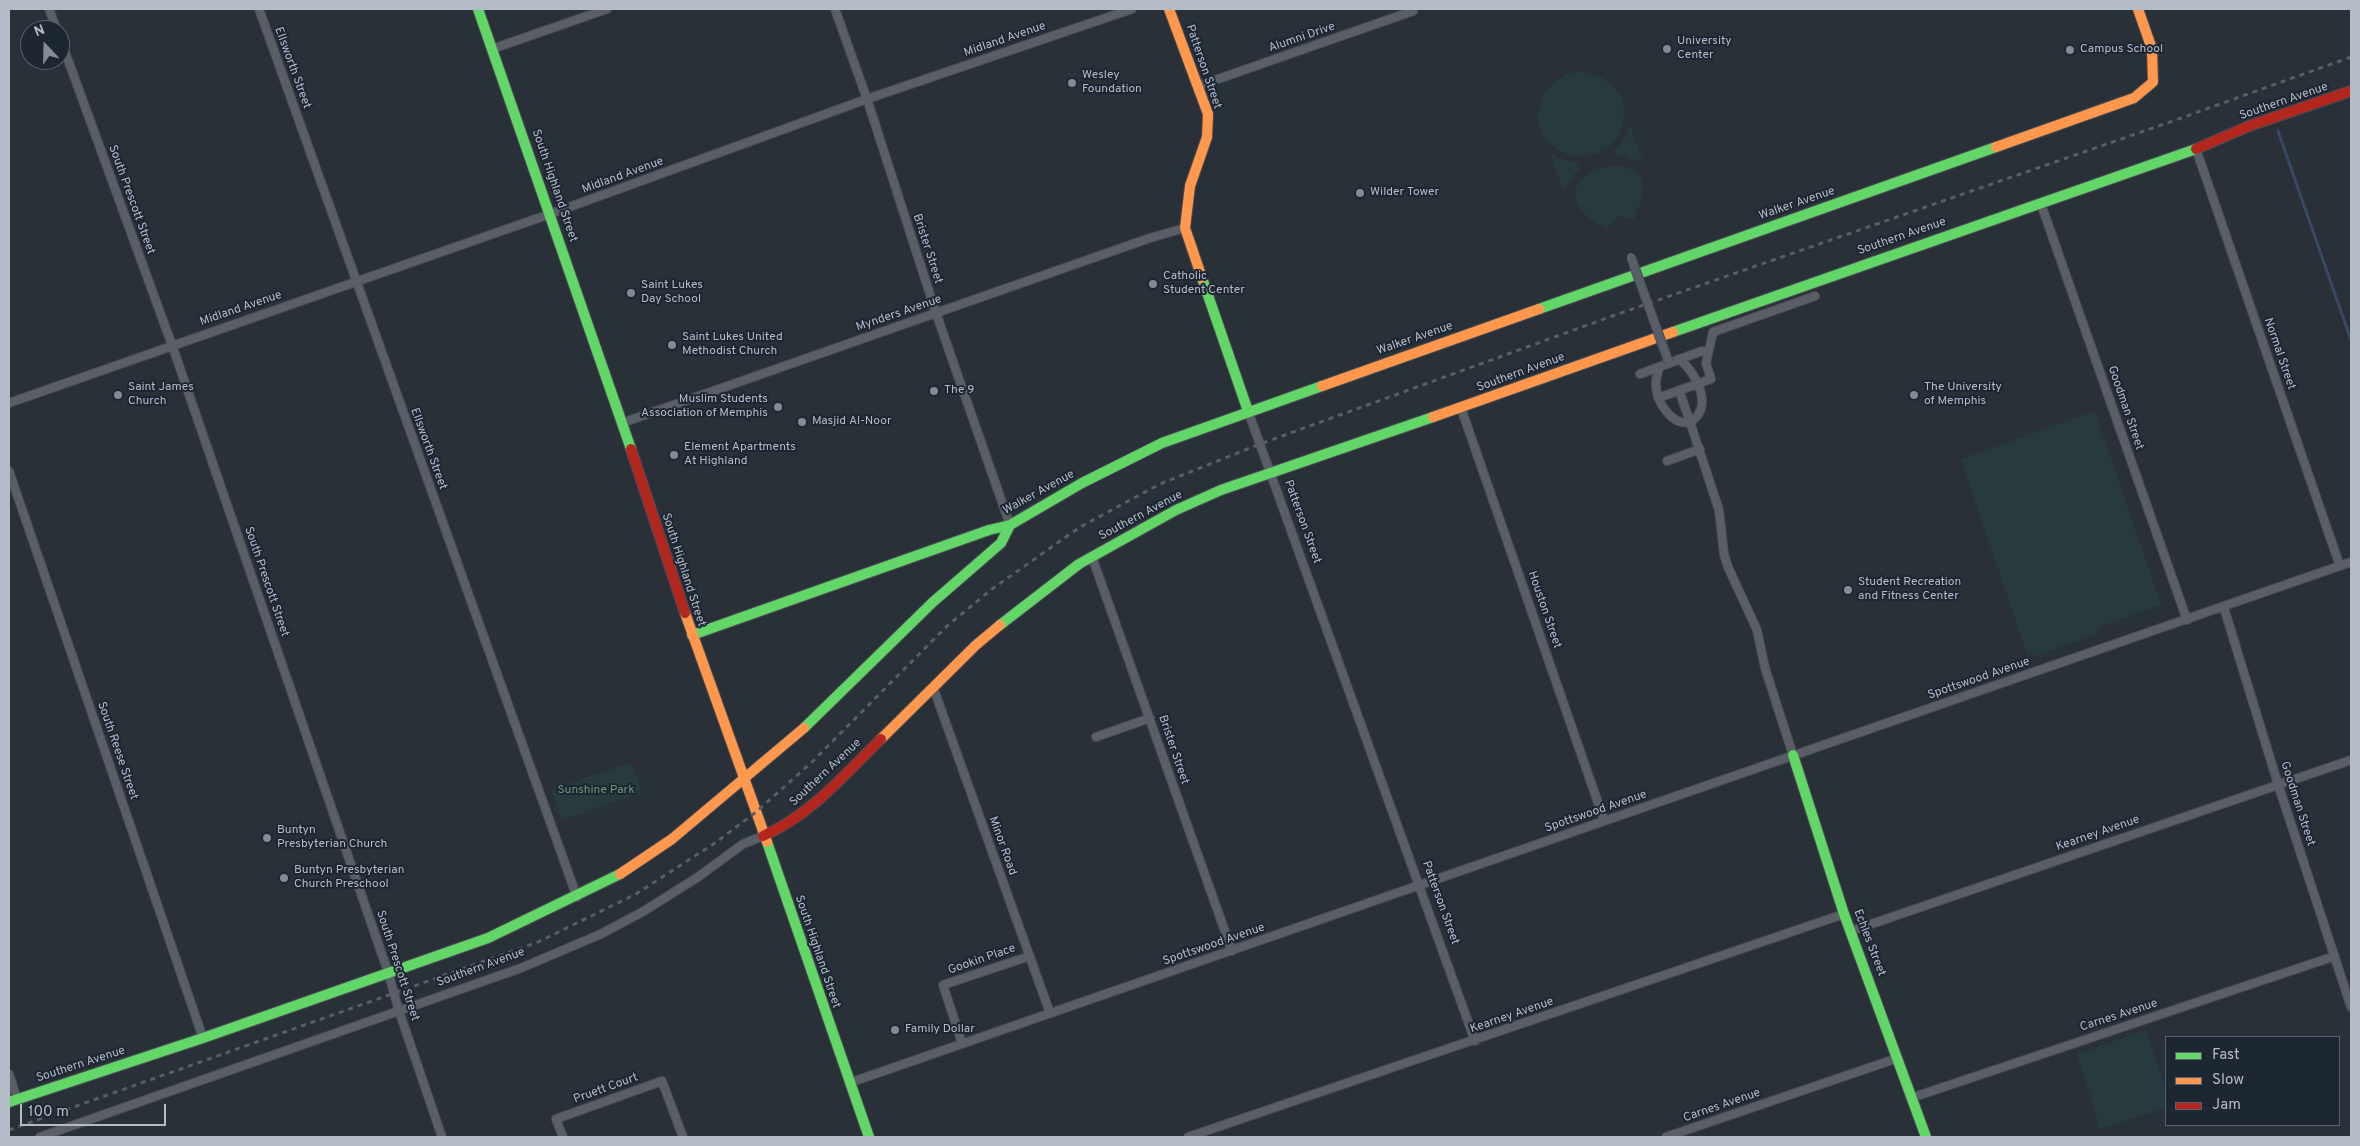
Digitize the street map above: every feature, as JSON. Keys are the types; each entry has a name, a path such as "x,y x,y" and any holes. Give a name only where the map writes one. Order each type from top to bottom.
{"street":[{"name":"Ellsworth Street","path":"259,9 577,898"},
{"name":"South Highland Street","path":"478,9 622,423 692,635 869,1137"},
{"path":"492,48 607,9"},
{"name":"Brister Street","path":"835,9 867,99 936,312 1010,525"},
{"name":"Midland Avenue","path":"9,403 550,214 867,99 1132,9"},
{"name":"Patterson Street","path":"1168,9 1208,114 1207,137 1200,165 1190,186 1185,228 1270,473 1475,1040"},
{"name":"Walker Avenue","path":"692,635 989,530 1010,525 1082,483 1154,446 1248,411 2134,98 2153,82 2152,49 2138,9"},
{"name":"Alumni Drive","path":"1198,86 1412,10"},
{"name":"South Prescott Street","path":"70,65 172,345 388,972 399,1011 442,1137"},
{"name":"Southern Avenue","path":"40,1137 521,968 601,934 649,909 743,844 786,826 806,812 933,687 1008,617 1063,575 1137,530 1176,510 1221,490 1462,408 1868,262 2041,204 2196,149 2248,126 2351,92"},
{"name":"Normal Street","path":"2196,149 2340,566"},
{"name":"Goodman Street","path":"2041,204 2187,620"},
{"name":"Mynders Avenue","path":"622,423 1165,232 1185,228"},
{"path":"1631,257 1669,363"},
{"path":"1658,398 1711,378 1706,363 1713,332 1815,296"},
{"path":"1640,374 1702,351"},
{"path":"1659,367 1656,382 1658,398 1663,408 1674,419 1685,423 1690,422 1695,420 1700,410 1701,393 1692,370 1680,359"},
{"path":"1679,390 1719,510 1724,554 1728,568 1757,630 1765,668 1793,755"},
{"name":"Houston Street","path":"1462,408 1604,820"},
{"path":"1668,461 1700,449"},
{"name":"South Reese Street","path":"9,471 203,1038"},
{"name":"Southern Avenue","path":"13,1100 203,1038 488,938 577,898 625,872 672,839 790,742 933,602 1001,543 1007,535 1010,525"},
{"name":"Brister Street","path":"1092,557 1232,951"},
{"name":"Spottswood Avenue","path":"849,1082 1420,886 1604,820 2224,608 2351,562"},
{"name":"Goodman Street","path":"2224,608 2278,784 2351,1007"},
{"name":"Minor Road","path":"933,687 1050,1013"},
{"path":"1096,737 1150,718"},
{"name":"Echles Street","path":"1793,755 1844,914 1926,1137"},
{"name":"Kearney Avenue","path":"1851,931 2351,760"},
{"name":"Kearney Avenue","path":"1188,1137 1844,914"},
{"name":"Gookin Place","path":"962,1044 943,985 1030,956"},
{"name":"Carnes Avenue","path":"1912,1098 2334,956"},
{"name":"Carnes Avenue","path":"1671,1136 1898,1058"},
{"path":"9,1074 13,1100"},
{"name":"Pruett Court","path":"563,1137 556,1119 662,1081 683,1137"}],"green space":[{"path":"1575,72 1598,76 1608,82 1616,89 1624,109 1623,121 1614,142 1600,150 1601,152 1590,156 1589,154 1580,157 1573,156 1553,146 1543,136 1539,123 1539,110 1543,97 1551,86 1562,77"},
{"path":"1629,127 1632,128 1633,138 1642,158 1640,161 1626,158 1626,156 1617,157 1615,150 1624,139"},
{"path":"1552,154 1561,159 1576,163 1580,170 1573,175 1566,188 1562,187 1551,156"},
{"path":"1610,166 1623,166 1637,172 1642,183 1642,196 1633,220 1624,217 1615,218 1608,229 1595,222 1585,213 1578,204 1576,195 1577,186 1583,178 1594,171"},
{"path":"2095,411 2161,605 2097,628 2098,634 2033,657 2031,653 2027,654 1961,459"},
{"name":"Sunshine Park","path":"631,762 642,792 562,820 551,790"},
{"path":"2146,1030 2165,1086 2165,1108 2100,1129 2077,1054"}],"waterway":[{"path":"2278,131 2351,340"}],"railway":[{"path":"9,1130 538,942 636,894 715,843 756,812 812,762 947,626 992,589 1080,527 1160,484 1260,444 1618,314 2351,57"}],"traffic: fast":[{"path":"478,9 631,449"},
{"path":"1539,309 1996,147"},
{"path":"1673,332 2196,149"},
{"path":"1202,278 1248,411"},
{"path":"692,635 989,530 1010,525 1082,483 1162,443 1322,386"},
{"path":"1000,625 1079,564 1176,510 1221,490 1433,417"},
{"path":"804,728 933,602 1001,543 1010,525"},
{"path":"1793,755 1844,914 1926,1137"},
{"path":"767,842 869,1137"},
{"path":"9,1102 203,1038 488,938 620,874"}],"traffic: slow":[{"path":"1169,9 1208,114 1207,137 1190,186 1185,228 1202,278"},
{"path":"1996,147 2134,98 2153,82 2152,49 2138,9"},
{"path":"1322,386 1539,309"},
{"path":"1433,417 1673,332"},
{"path":"685,613 767,842"},
{"path":"881,739 976,645 1000,625"},
{"path":"620,874 672,839 804,728"}],"traffic: jam":[{"path":"2196,149 2249,126 2351,91"},
{"path":"631,449 685,613"},
{"path":"763,836 812,806 881,739"}],"place":[{"name":"University Center","path":"1667,49"},
{"name":"Campus School","path":"2070,50"},
{"name":"Wesley Foundation","path":"1072,83"},
{"name":"Wilder Tower","path":"1360,193"},
{"name":"Catholic Student Center","path":"1153,284"},
{"name":"Saint Lukes Day School","path":"631,293"},
{"name":"Saint Lukes United Methodist Church","path":"672,345"},
{"name":"The 9","path":"934,391"},
{"name":"Saint James Church","path":"118,395"},
{"name":"The University of Memphis","path":"1914,395"},
{"name":"Muslim Students Association of Memphis","path":"778,407"},
{"name":"Masjid Al-Noor","path":"802,422"},
{"name":"Element Apartments At Highland","path":"674,455"},
{"name":"Student Recreation and Fitness Center","path":"1848,590"},
{"name":"Buntyn Presbyterian Church","path":"267,838"},
{"name":"Buntyn Presbyterian Church Preschool","path":"284,878"},
{"name":"Family Dollar","path":"895,1030"}]}
